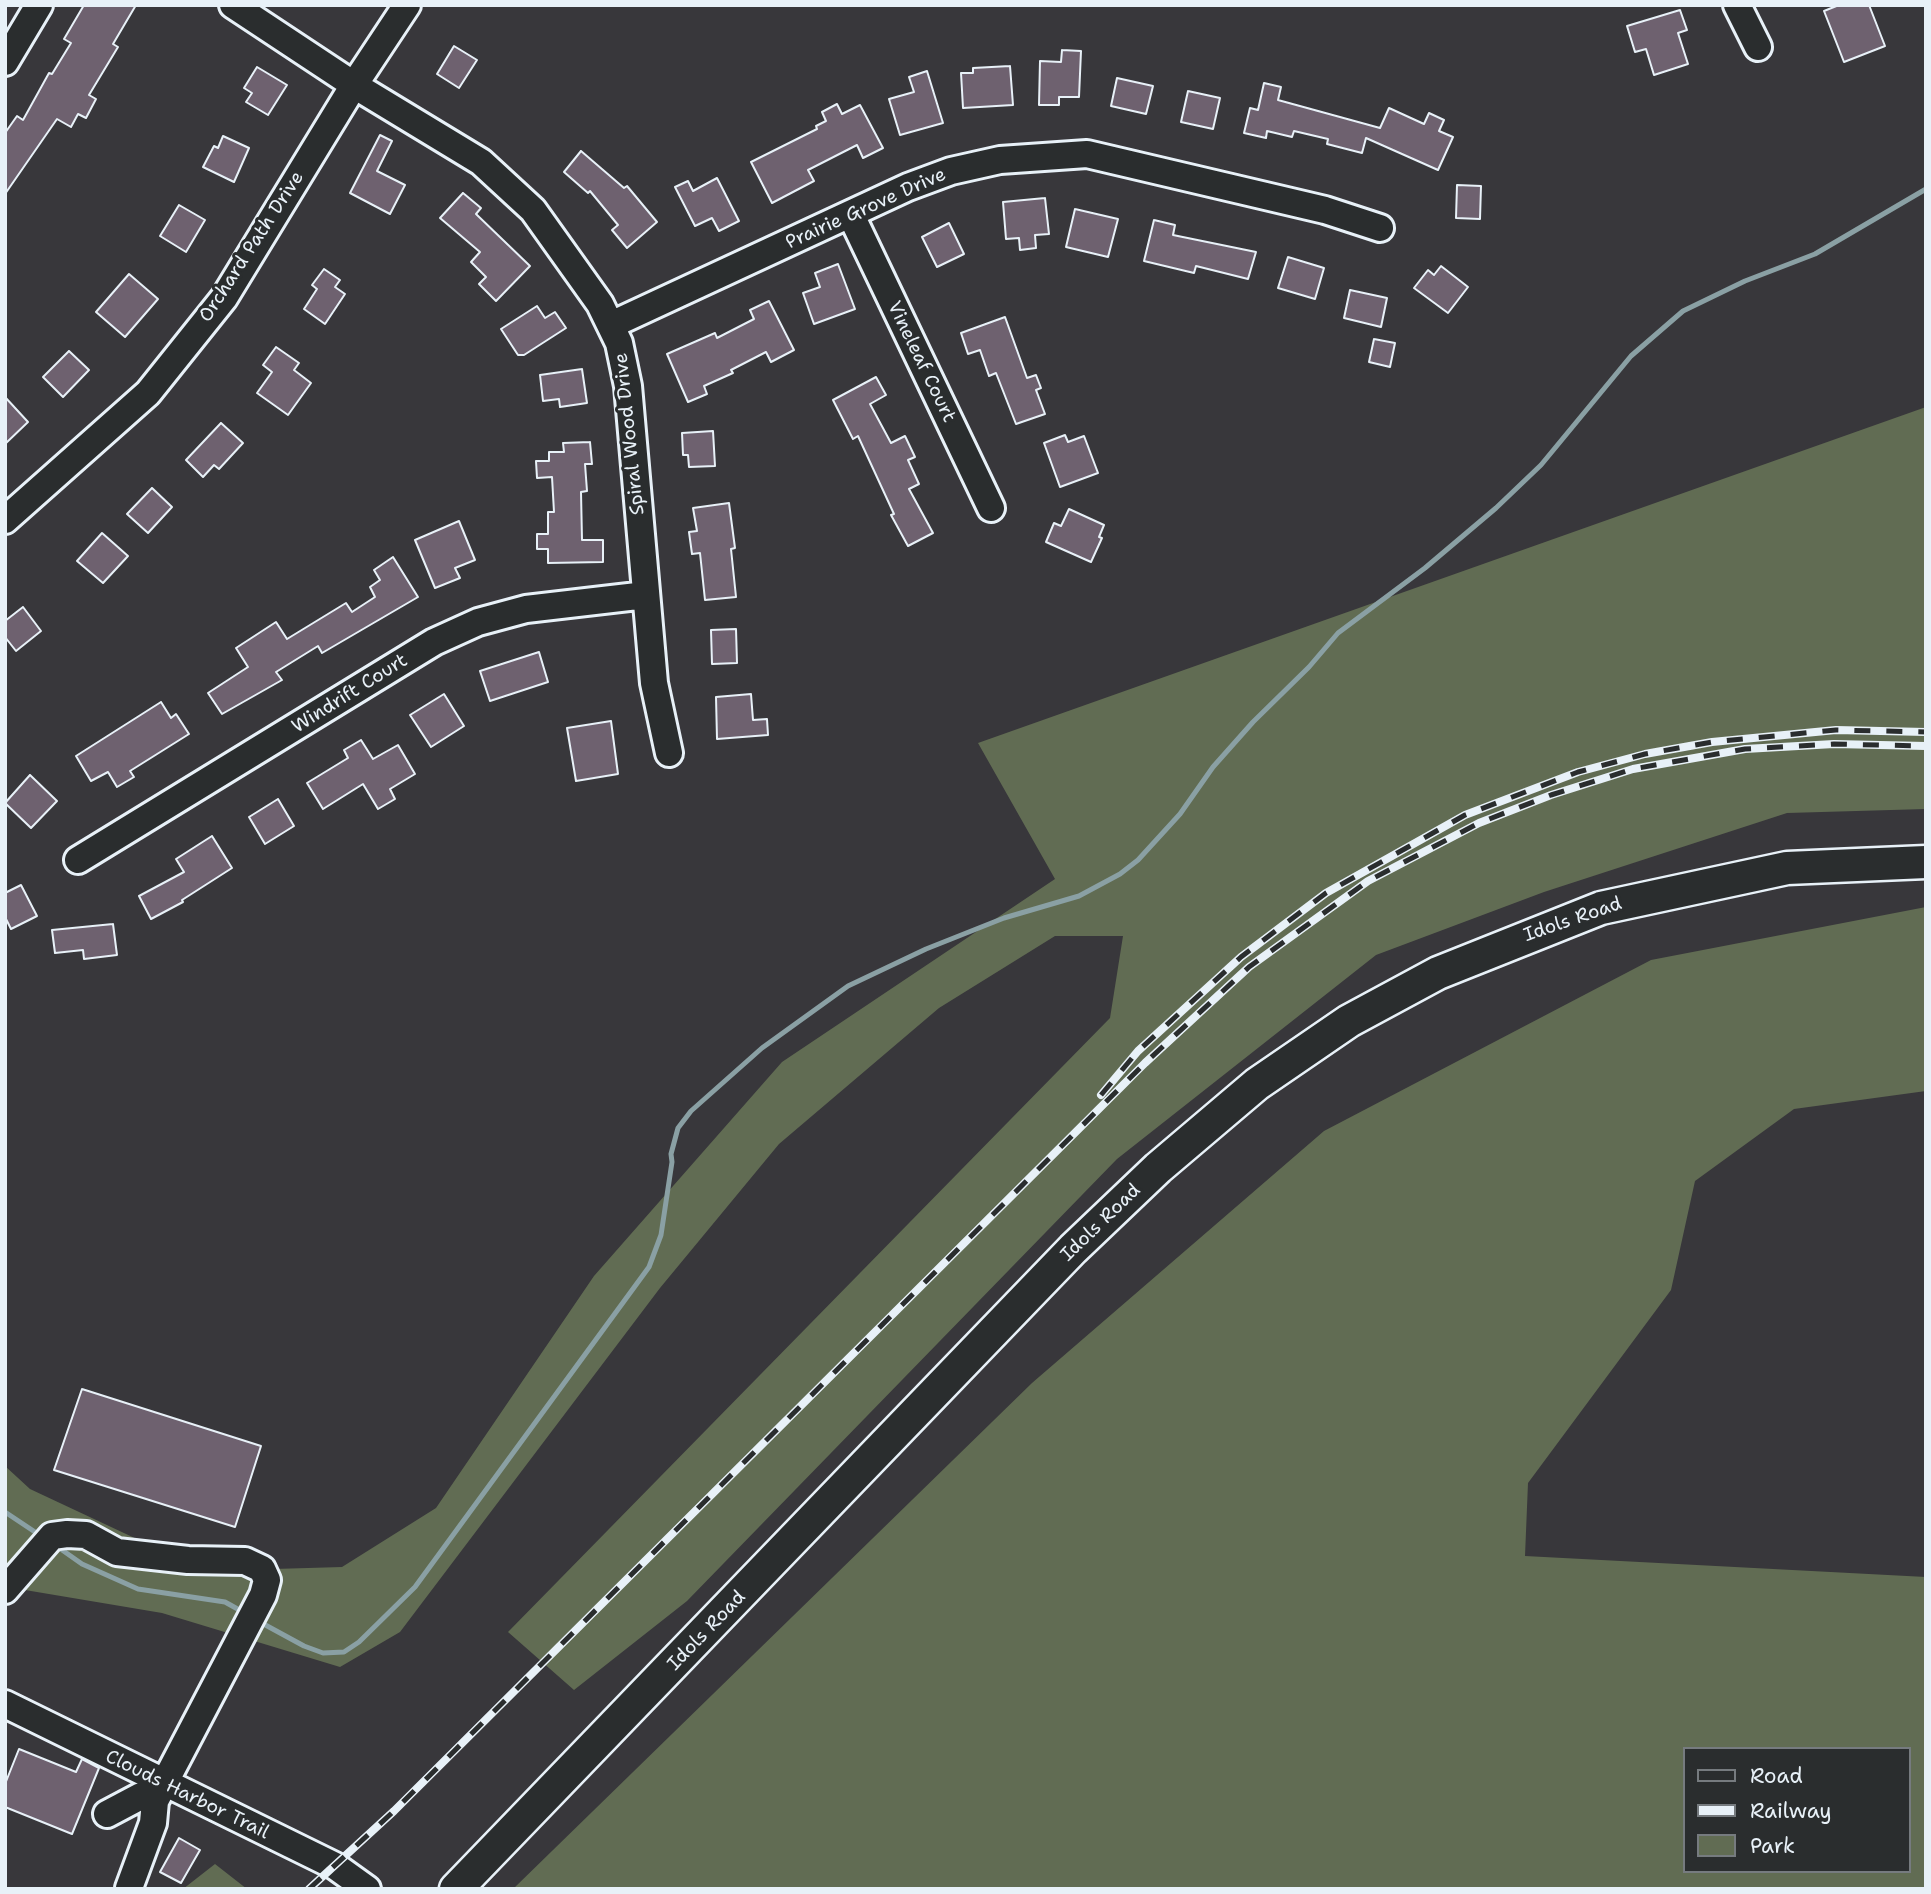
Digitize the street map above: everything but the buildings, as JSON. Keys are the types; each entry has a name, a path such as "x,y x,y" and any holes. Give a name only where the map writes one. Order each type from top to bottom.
{"main road":[{"name":"Idols Road","path":"456,1889 1073,1249 1158,1168 1257,1084 1349,1021 1437,974 1601,908 1787,868 1926,862"}],"street":[{"path":"5,62 14,28 39,5"},
{"name":"Spiral Wood Drive","path":"233,5 354,85 481,162 533,210 575,266 611,325 619,343 628,386 654,683 670,753"},
{"name":"Orchard Path Drive","path":"5,520 148,393 224,298 354,85 407,5"},
{"path":"1737,5 1758,47"},
{"name":"Prairie Grove Drive","path":"611,325 951,171 1000,160 1087,154 1325,210 1380,228"},
{"name":"Vineleaf Court","path":"851,215 991,508"},
{"name":"Windrift Court","path":"78,860 434,642 478,622 526,610 646,595"},
{"path":"5,1590 52,1536 67,1534 86,1535 117,1552 188,1560 245,1561 262,1569 267,1580 263,1595 160,1793 153,1823 129,1888"},
{"name":"Clouds Harbor Trail","path":"5,1704 160,1793 335,1866 368,1889"},
{"path":"107,1814 141,1796 160,1793"}],"green space":[{"path":"1926,407 1926,809 1787,813 1544,892 1376,955 1117,1159 687,1601 574,1690 508,1632 1110,1018 1123,936 1055,936 939,1008 779,1144 660,1288 400,1632 340,1667 162,1613 25,1590 5,1568 5,1466 30,1489 205,1571 342,1567 436,1508 594,1276 782,1062 1055,879 978,743"},
{"path":"1926,907 1926,1091 1794,1109 1695,1181 1671,1290 1528,1483 1525,1556 1926,1577 1926,1889 513,1889 1032,1383 1324,1131 1651,960"},
{"path":"215,1864 247,1889 183,1889"}],"waterway":[{"path":"258,1621 304,1646 323,1653 344,1652 359,1642 415,1587 649,1267 661,1235 671,1154 678,1128 691,1111 762,1048 848,986 926,949 1004,918 1079,896 1120,874 1138,860 1180,814 1213,767 1338,633 1425,568 1496,508 1541,465 1631,356 1683,311 1745,281 1815,254 1926,189"},
{"path":"5,1512 41,1536"},
{"path":"55,1545 82,1564 138,1589 225,1602 243,1612"}],"railway":[{"path":"1101,1095 1138,1051 1241,957 1326,893 1465,815 1578,772 1645,754 1712,742 1836,730 1926,732"},
{"path":"309,1889 394,1811 1145,1063 1249,967 1368,881 1479,823 1551,795 1633,769 1745,749 1834,744 1926,746"}]}
